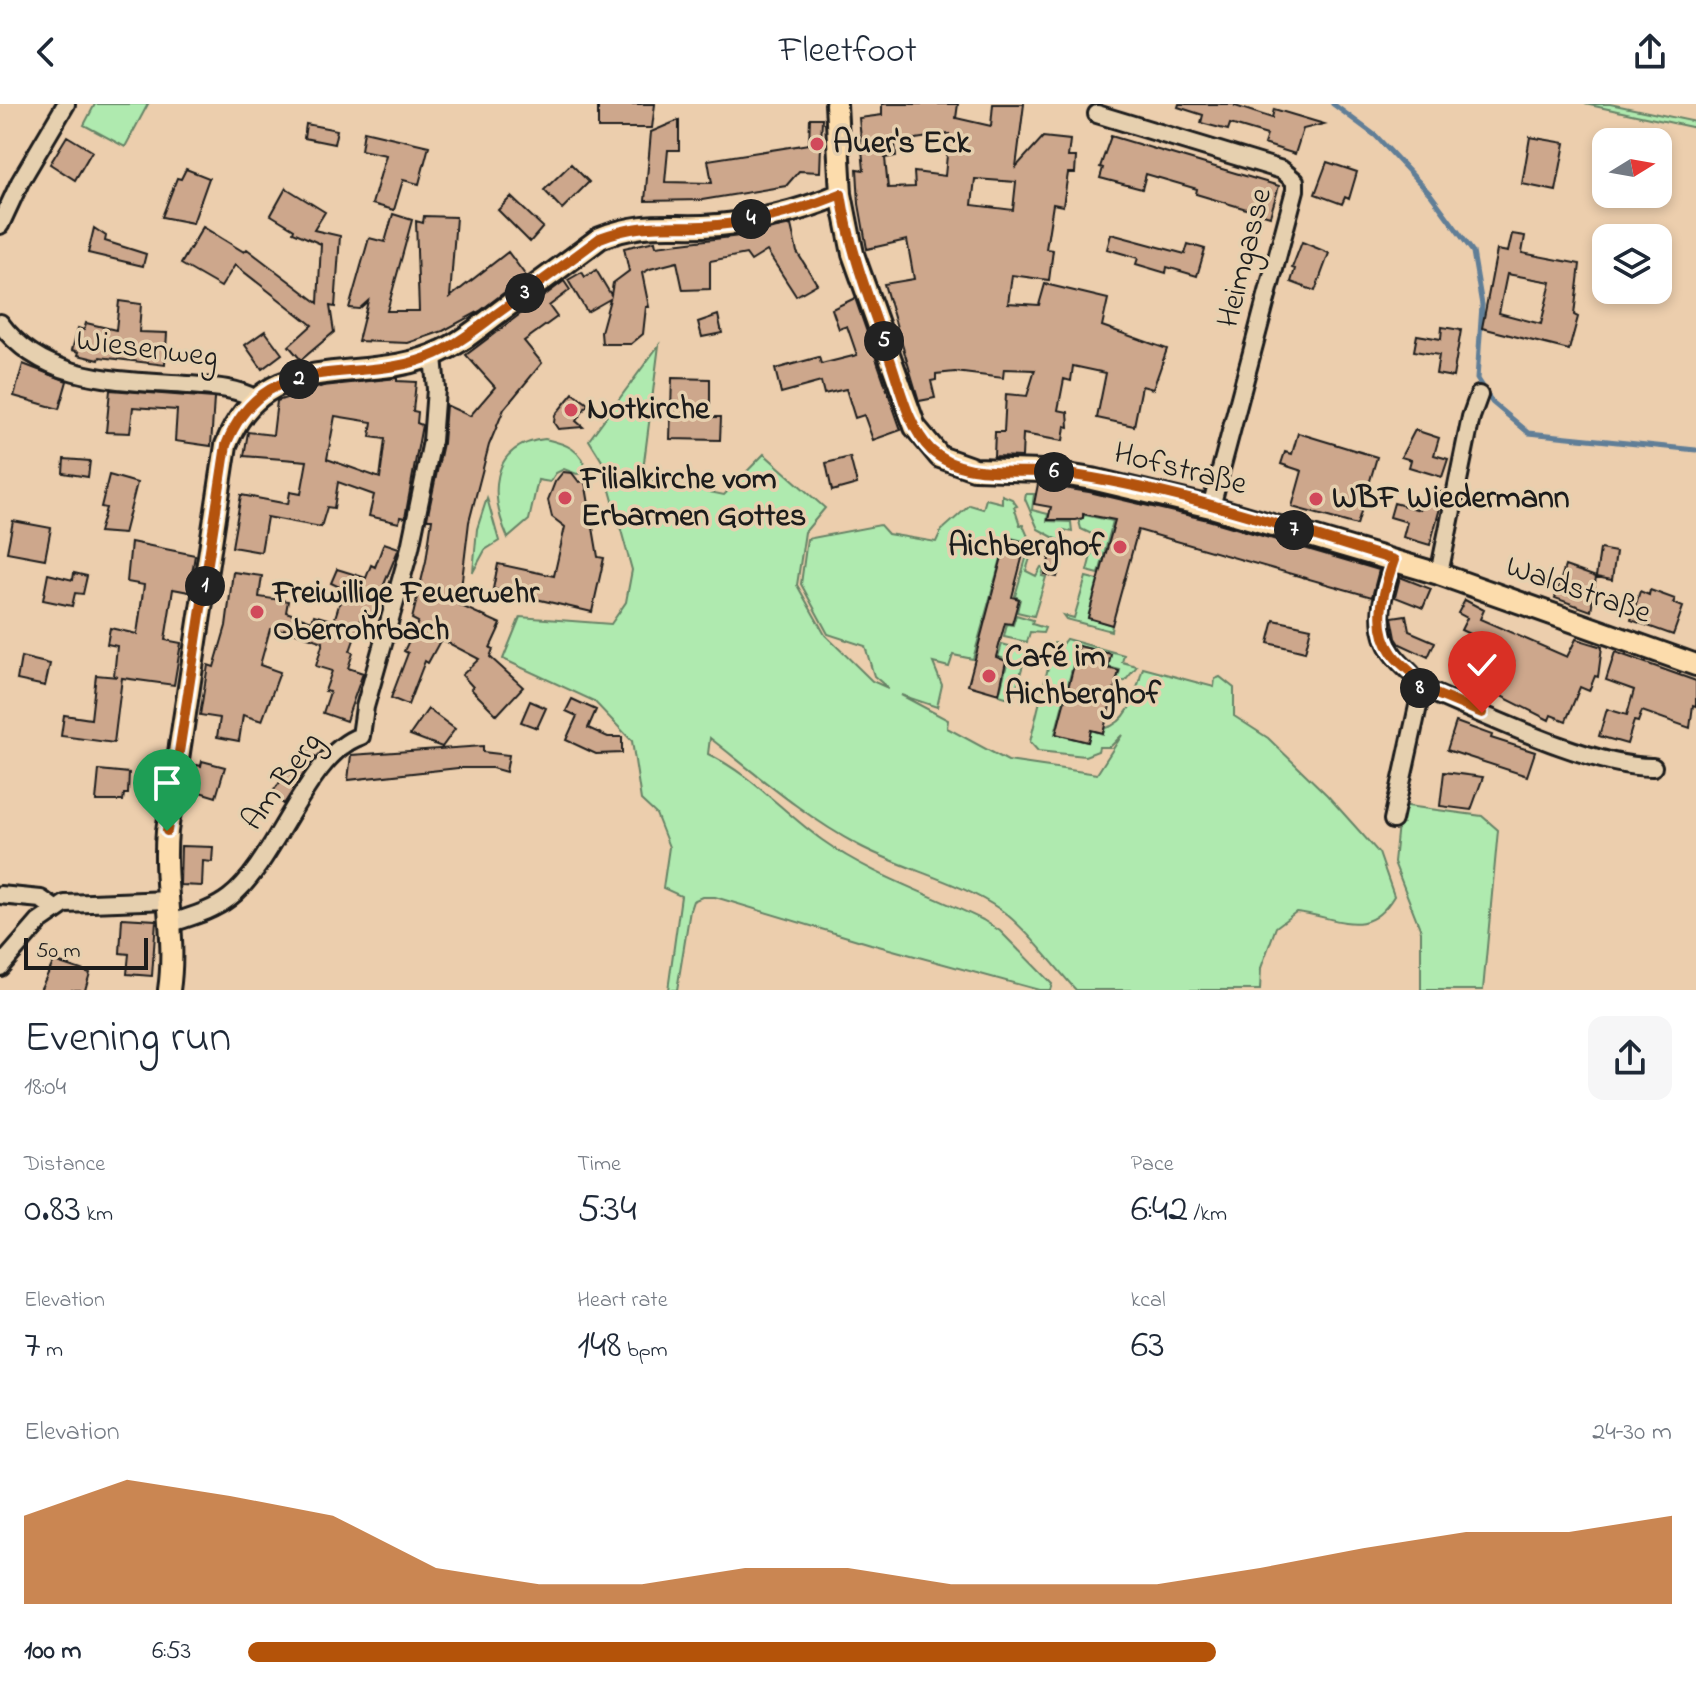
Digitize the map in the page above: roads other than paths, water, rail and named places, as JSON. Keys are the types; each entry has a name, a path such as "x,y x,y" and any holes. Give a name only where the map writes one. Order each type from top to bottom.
{"main road":[{"name":"Hofstraße","path":"836,104 841,194 848,236 915,427 931,449 949,462 974,469 1066,474 1211,507 1439,574"},
{"path":"169,990 172,923 165,869 167,831 226,445 233,427 254,398 267,390 300,379 433,356 463,339 600,238 643,225 705,226 758,218 804,208 841,194"},
{"name":"Waldstraße","path":"1439,574 1696,665"}],"street":[{"path":"0,225 20,182 66,104"},
{"name":"Heimgasse","path":"1097,114 1282,170 1295,181 1211,507"},
{"name":"Wiesenweg","path":"0,323 22,348 52,366 118,379 230,389 254,398"},
{"name":"Am Berg","path":"172,923 208,911 239,890 336,749 361,736 365,707 410,548 432,441 436,389 433,356"},
{"path":"1439,574 1471,417 1479,395"},
{"path":"1393,820 1418,706 1419,687 1415,675 1392,654 1384,630 1382,598 1394,560"},
{"path":"1419,687 1575,749 1631,766 1653,767"},
{"path":"0,895 41,899 55,909"},
{"path":"0,967 39,922 55,909 75,902 169,900"}],"waterway":[{"path":"1333,104 1376,136 1431,195 1473,252 1482,305 1477,379 1492,402 1529,433 1696,450"}],"place":[{"name":"Auer's Eck","path":"817,144"},
{"name":"Notkirche","path":"571,410"},
{"name":"Filialkirche vom Erbarmen Gottes","path":"565,498"},
{"name":"WBF Wiedermann","path":"1316,499"},
{"name":"Aichberghof","path":"1120,547"},
{"name":"Freiwillige Feuerwehr Oberrohrbach","path":"257,612"},
{"name":"Café im Aichberghof","path":"989,676"}]}
